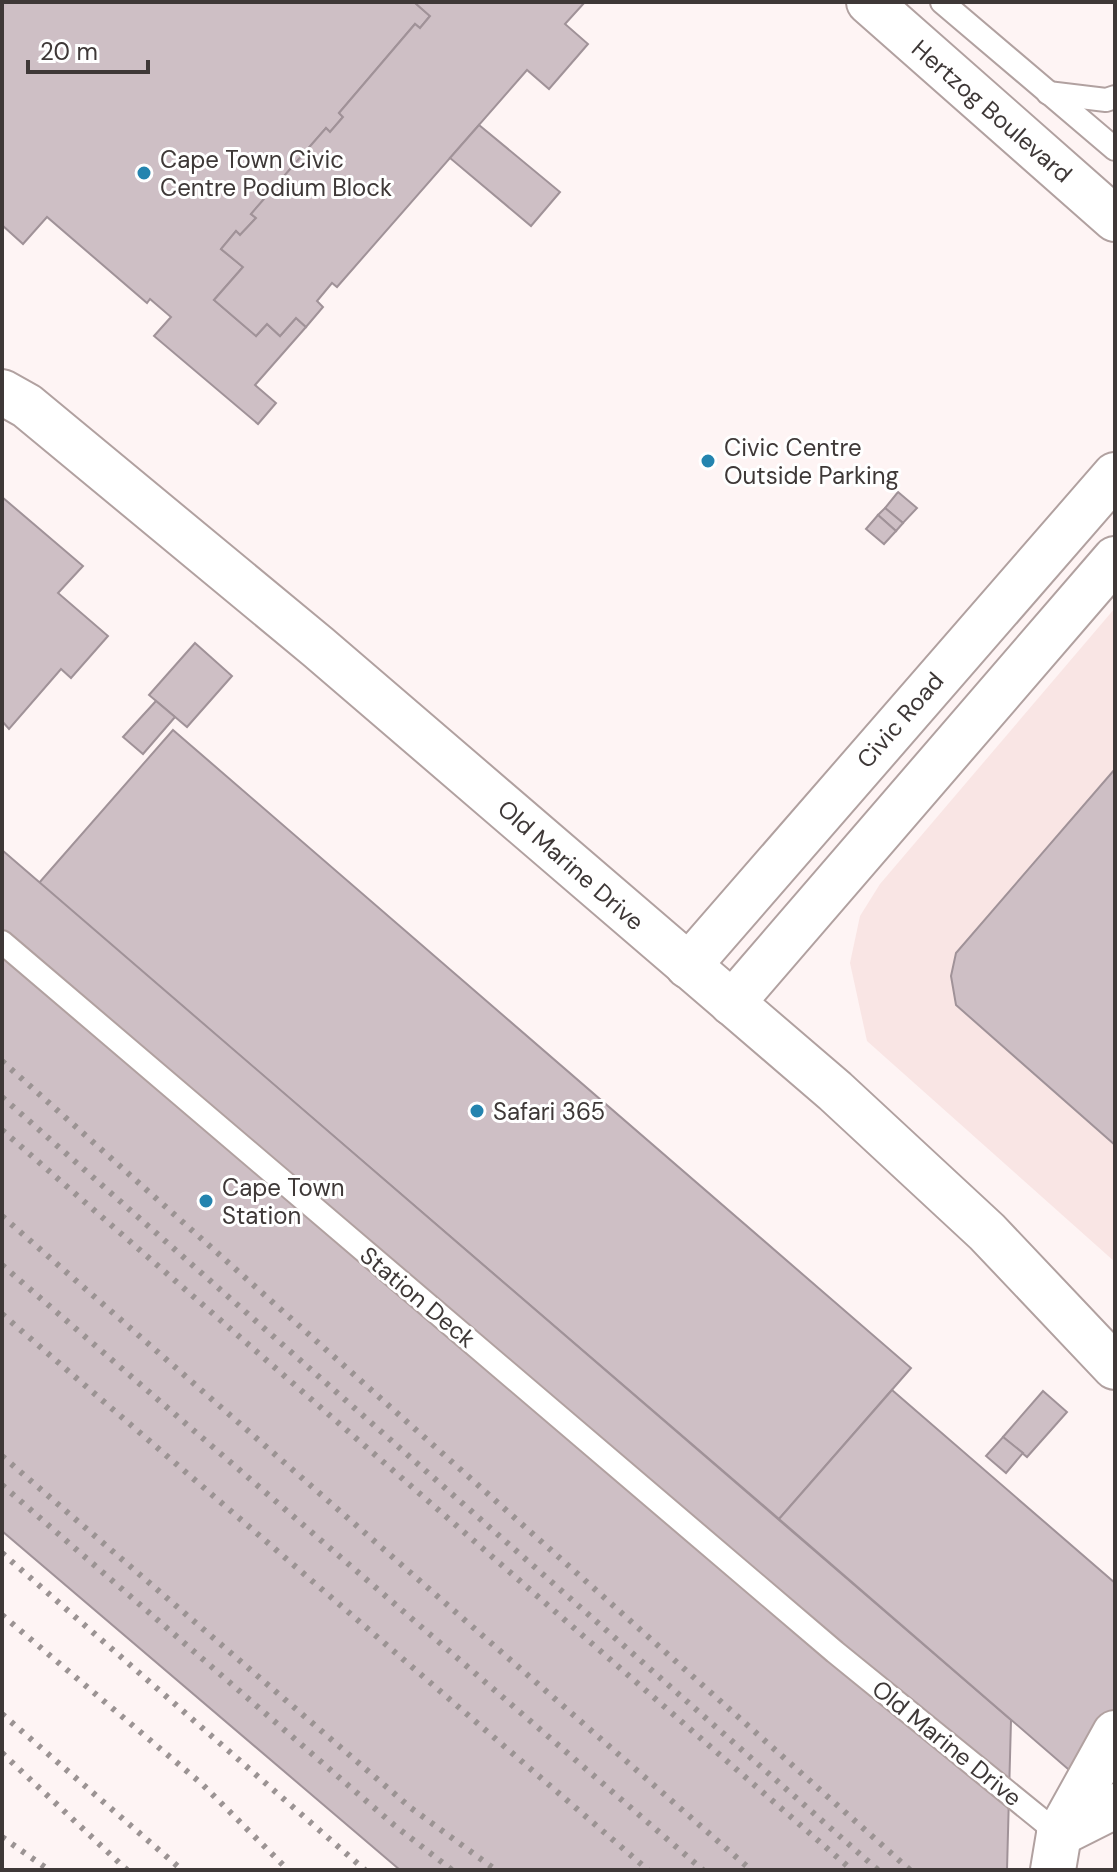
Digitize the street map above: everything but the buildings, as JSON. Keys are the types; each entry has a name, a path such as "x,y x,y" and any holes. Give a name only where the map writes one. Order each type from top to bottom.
{"street":[{"name":"Hertzog Boulevard","path":"869,2 1115,219"},
{"name":"Old Marine Drive","path":"10,401 318,647 835,1091 987,1232 1115,1367"},
{"name":"Civic Road","path":"688,966 1115,475"},
{"path":"732,1003 1115,559"},
{"path":"1064,1858 1115,1733"},
{"path":"1064,1858 1115,1806"}],"lane":[{"path":"942,2 1115,149"},
{"path":"1048,93 1106,100 1115,97"},
{"name":"Station Deck","path":"2,942 835,1652"},
{"name":"Old Marine Drive","path":"835,1652 1064,1858"}],"shaded area":[{"path":"1115,608 1115,1262 867,1041 850,963 860,916 880,884"}],"railway":[{"path":"2,1061 910,1870"},
{"path":"2,1097 878,1870"},
{"path":"2,1130 852,1870"},
{"path":"2,1216 751,1870"},
{"path":"2,1265 703,1870"},
{"path":"2,1314 648,1870"},
{"path":"2,1456 411,1808 496,1870"},
{"path":"2,1485 394,1825 452,1870"},
{"path":"2,1553 365,1870"},
{"path":"2,1615 202,1784 288,1870"},
{"path":"2,1714 182,1870"},
{"path":"2,1753 127,1870"},
{"path":"2,1837 49,1870"}],"place":[{"name":"Cape Town Civic Centre Podium Block","path":"144,173"},
{"name":"Civic Centre Outside Parking","path":"708,461"},
{"name":"Safari 365","path":"477,1111"},
{"name":"Cape Town Station","path":"206,1201"}]}
